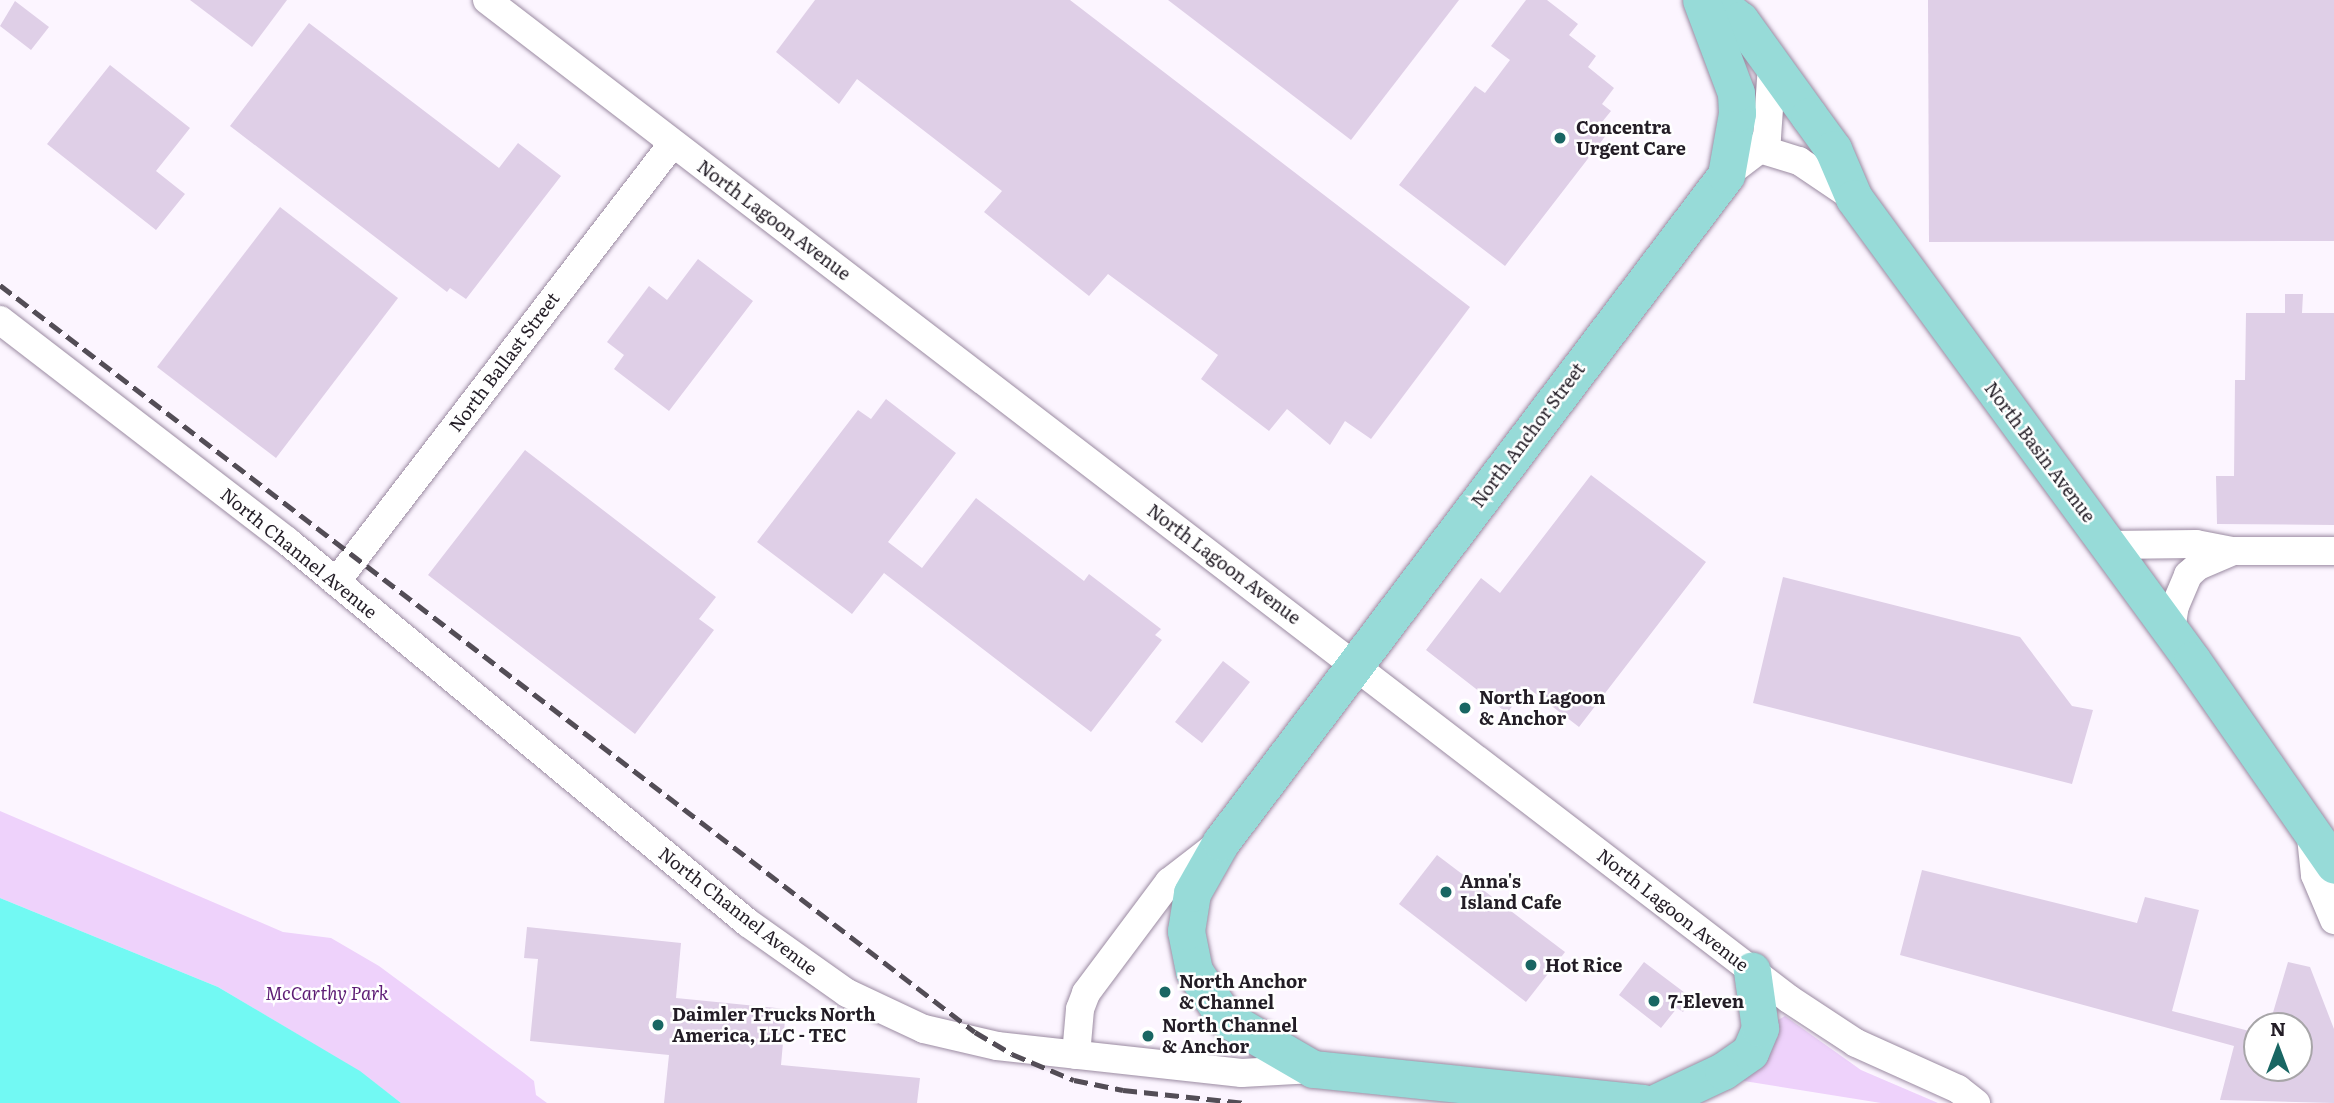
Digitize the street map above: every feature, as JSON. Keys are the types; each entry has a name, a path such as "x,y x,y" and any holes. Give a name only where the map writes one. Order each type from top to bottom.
{"main road":[{"name":"North Anchor Street","path":"1313,1069 1225,1018 1194,971 1186,931 1188,911 1199,878 1221,842 1353,664 1726,175 1737,113 1736,93 1701,0"},
{"name":"North Basin Avenue","path":"1714,0 1740,20 1833,149 1854,198 2171,630 2279,782 2322,850"},
{"path":"1655,1103 1723,1071 1750,1052 1760,1028 1752,971"},
{"name":"North Channel Avenue","path":"1313,1069 1643,1103"}],"street":[{"name":"North Lagoon Avenue","path":"487,0 1752,971 1856,1043 1958,1089 1976,1103"},
{"path":"1726,175 1760,149 1769,130 1773,66"},
{"name":"North Ballast Street","path":"336,582 673,143"},
{"path":"1760,149 1799,161 1854,198"},
{"name":"North Channel Avenue","path":"0,320 336,582 738,915 818,975 876,1008 925,1029 987,1045 1242,1073 1313,1069"},
{"path":"2109,544 2196,544 2233,551 2334,551"},
{"path":"2171,630 2175,606 2188,575 2198,566 2233,551"},
{"name":"North Anchor Street","path":"1076,1055 1086,993 1169,882 1221,842"},
{"name":"North Basin Avenue","path":"2322,850 2315,875 2334,920"}],"green space":[{"name":"McCarthy Park","path":"0,811 283,932 331,938 379,966 524,1073 534,1081 536,1095 547,1103 401,1103 359,1071 218,987 0,898"},
{"path":"1785,1016 1861,1070 1938,1103 1881,1103 1744,1081 1741,1074 1776,1021"}],"water":[{"path":"0,898 218,987 360,1071 401,1103 0,1103"}],"building":[{"path":"190,0 287,0 252,47"},
{"path":"815,0 1070,0 1470,307 1371,439 1345,421 1330,445 1287,409 1269,431 1201,379 1218,355 1108,274 1089,296 984,212 1002,191 857,79 839,104 776,52"},
{"path":"1168,0 1459,0 1351,140"},
{"path":"1526,0 1547,0 1578,24 1569,35 1596,56 1588,67 1614,88 1602,104 1611,111 1598,127 1607,134 1505,266 1399,185 1475,86 1485,93 1510,60 1491,46"},
{"path":"1928,0 2334,0 2334,241 1929,242"},
{"path":"15,1 49,27 31,50 0,26"},
{"path":"309,23 499,168 518,143 561,176 466,299 450,288 447,292 230,126"},
{"path":"110,65 190,128 156,171 185,194 156,230 47,144"},
{"path":"280,207 398,298 276,458 157,367"},
{"path":"698,259 753,301 669,411 614,369 624,355 607,342 649,286 667,300"},
{"path":"2285,294 2303,294 2302,313 2334,313 2334,525 2217,524 2216,476 2234,476 2235,380 2245,380 2246,313 2285,313"},
{"path":"886,399 956,453 888,542 922,568 976,498 1084,581 1089,574 1161,629 1155,635 1162,640 1091,732 884,573 852,614 757,542 858,410 871,419"},
{"path":"525,450 716,597 699,619 714,630 635,734 428,575"},
{"path":"1591,475 1706,562 1579,727 1527,687 1507,713 1426,650 1481,578 1500,593"},
{"path":"1783,577 2020,637 2072,706 2093,710 2072,784 1753,703"},
{"path":"1223,661 1250,682 1202,743 1175,722"},
{"path":"1437,855 1565,952 1526,1002 1399,904"},
{"path":"1922,870 2137,923 2145,897 2199,910 2172,1011 2243,1029 2243,1082 2313,1082 2313,1012 2273,1012 2288,962 2310,967 2334,1029 2334,1103 2220,1100 2234,1046 1900,955"},
{"name":"Daimler Trucks North America, LLC - TEC","path":"527,927 681,943 676,998 786,1009 781,1065 920,1078 917,1103 664,1103 669,1055 530,1041 538,959 524,958"},
{"path":"1644,962 1693,999 1683,1012 1677,1008 1661,1028 1619,995"}],"railway":[{"path":"0,285 975,1032 1012,1054 1074,1080 1123,1090 1245,1103"}],"place":[{"name":"Concentra Urgent Care","path":"1560,138"},
{"name":"North Lagoon & Anchor","path":"1465,708"},
{"name":"Anna's Island Cafe","path":"1446,892"},
{"name":"Hot Rice","path":"1531,965"},
{"name":"North Anchor & Channel","path":"1165,992"},
{"name":"7-Eleven","path":"1654,1001"},
{"name":"Daimler Trucks North America, LLC - TEC","path":"658,1025"},
{"name":"North Channel & Anchor","path":"1148,1036"}]}
